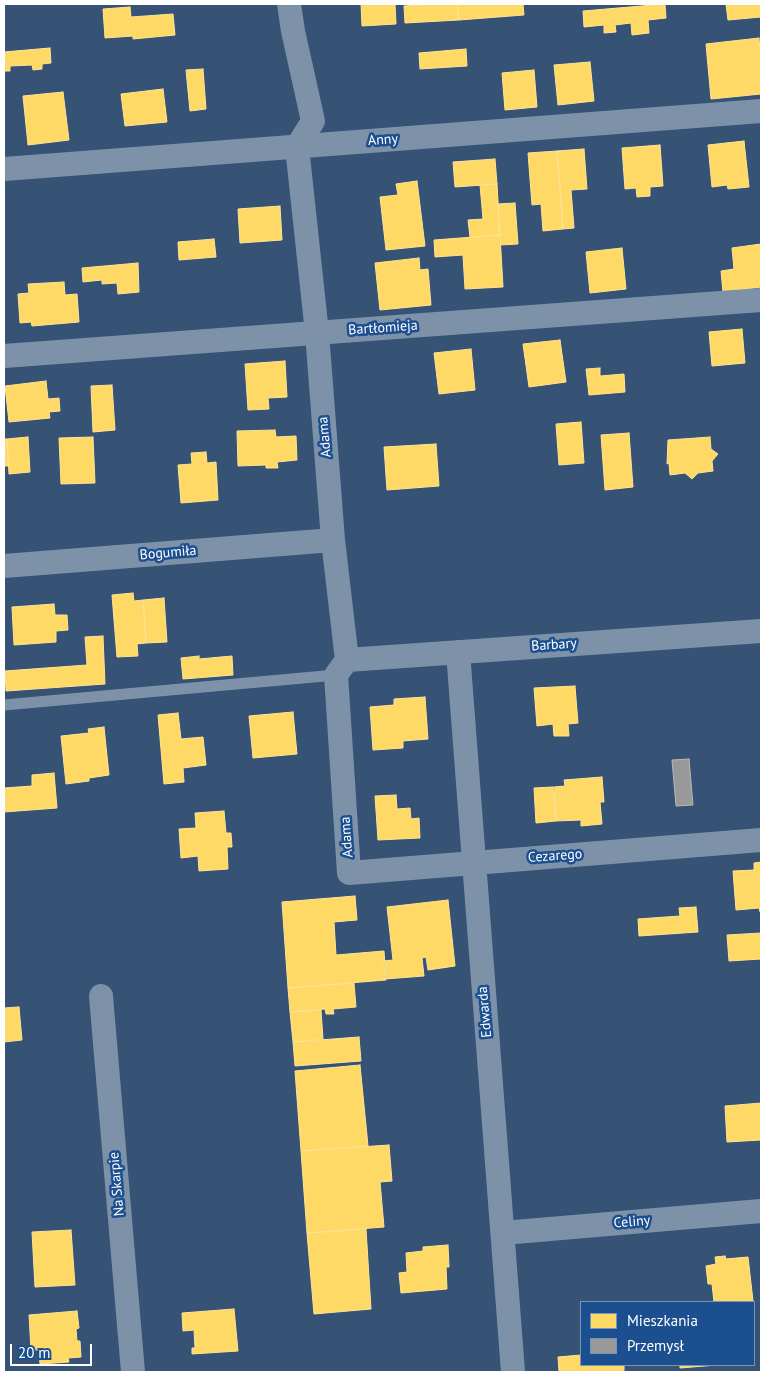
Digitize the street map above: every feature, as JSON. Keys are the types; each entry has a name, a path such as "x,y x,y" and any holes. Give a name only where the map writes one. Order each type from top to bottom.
{"street":[{"path":"289,4 293,31 313,121 297,147"},
{"name":"Anny","path":"4,168 761,111"},
{"name":"Adama","path":"297,147 317,333 333,540 341,668 349,873"},
{"name":"Bartłomieja","path":"4,356 761,300"},
{"name":"Bogumiła","path":"4,566 333,540"},
{"name":"Barbary","path":"341,668 458,652 761,631"},
{"name":"Edwarda","path":"458,652 513,1372"},
{"name":"Cezarego","path":"349,873 761,840"},
{"name":"Na Skarpie","path":"101,996 133,1372"},
{"name":"Celiny","path":"503,1233 761,1211"}],"lane":[{"path":"4,705 341,668"}],"building: Mieszkania":[{"path":"361,4 395,4 396,24 362,26"},
{"path":"457,4 459,20 405,23 404,6"},
{"path":"457,4 523,4 524,15 459,20"},
{"path":"665,4 666,18 648,20 649,33 632,35 631,23 615,25 616,32 604,33 604,25 584,27 583,11"},
{"path":"726,4 761,4 761,17 728,20"},
{"path":"130,7 131,17 173,14 175,35 133,39 133,36 105,38 103,9"},
{"path":"759,38 761,94 711,99 706,44"},
{"path":"50,48 51,63 42,64 42,69 33,70 32,65 10,66 10,71 4,71 4,52"},
{"path":"466,49 467,66 420,69 419,53"},
{"path":"590,62 594,101 558,105 554,65"},
{"path":"203,69 206,109 190,111 186,70"},
{"path":"534,70 537,107 505,110 502,73"},
{"path":"163,89 167,122 125,126 121,94"},
{"path":"63,92 69,140 28,145 23,96"},
{"path":"744,141 749,187 728,189 727,185 712,187 708,145"},
{"path":"660,145 663,186 650,187 650,196 637,197 636,188 625,189 622,148"},
{"path":"584,149 587,189 571,190 574,228 563,229 557,151"},
{"path":"557,151 563,229 543,231 541,204 532,205 528,153"},
{"path":"495,159 497,184 455,187 453,162"},
{"path":"417,181 425,246 386,250 380,197 398,195 396,184"},
{"path":"497,184 500,235 470,237 468,220 483,219 480,185"},
{"path":"515,203 518,244 500,245 498,204"},
{"path":"280,206 282,240 240,243 238,209"},
{"path":"500,235 503,287 465,289 463,255 435,257 434,240"},
{"path":"214,239 216,257 179,260 178,242"},
{"path":"761,244 761,287 723,292 721,271 734,269 732,248"},
{"path":"622,248 626,289 590,293 586,252"},
{"path":"419,258 420,270 428,269 431,305 380,310 375,263"},
{"path":"138,263 139,292 118,294 117,283 102,284 102,280 83,282 82,268"},
{"path":"64,282 65,295 77,294 79,322 32,326 31,322 20,323 18,294 29,293 28,284"},
{"path":"742,329 745,363 712,366 709,332"},
{"path":"560,340 566,382 529,387 523,344"},
{"path":"471,349 475,390 439,394 434,353"},
{"path":"285,361 287,397 268,398 269,409 248,410 245,364"},
{"path":"600,368 600,376 624,374 625,392 589,395 586,369"},
{"path":"46,381 48,399 59,398 60,411 49,412 50,418 9,422 5,386"},
{"path":"112,385 115,430 93,432 91,386"},
{"path":"581,422 584,463 559,465 556,424"},
{"path":"275,430 276,437 296,436 297,460 277,462 278,468 266,468 266,465 238,466 237,431"},
{"path":"629,433 633,487 605,490 601,435"},
{"path":"28,437 30,472 9,474 7,439"},
{"path":"93,437 95,483 61,484 59,438"},
{"path":"710,437 711,449 718,454 712,461 713,471 698,473 692,479 685,473 670,475 669,463 667,464 668,440"},
{"path":"4,439 7,439 9,466 4,466"},
{"path":"436,444 439,486 387,490 384,447"},
{"path":"206,452 207,463 216,462 218,500 181,503 178,465 192,464 191,453"},
{"path":"133,593 134,601 143,600 146,643 137,644 138,656 117,657 112,595"},
{"path":"164,598 167,642 146,643 143,600"},
{"path":"54,604 55,615 67,615 68,630 56,631 56,642 14,645 12,607"},
{"path":"103,636 105,684 6,691 5,671 87,665 85,637"},
{"path":"199,656 199,659 232,656 233,675 183,679 181,658"},
{"path":"575,686 578,723 568,724 569,736 554,736 553,724 537,726 534,688"},
{"path":"425,697 428,739 403,741 403,748 373,750 370,707 394,705 394,699"},
{"path":"293,712 297,754 253,758 249,716"},
{"path":"178,713 181,739 203,737 206,765 183,768 184,782 164,784 158,715"},
{"path":"104,727 109,775 89,778 89,781 66,784 61,736 89,733 88,729"},
{"path":"54,773 57,808 4,812 4,788 32,786 32,775"},
{"path":"602,777 604,802 600,802 602,824 581,826 581,820 556,821 554,787 565,786 564,780"},
{"path":"553,787 556,821 536,823 534,788"},
{"path":"396,795 397,809 410,808 411,819 419,818 420,838 378,840 375,796"},
{"path":"224,811 226,833 231,833 232,847 227,847 228,869 199,871 198,856 181,858 179,829 196,828 195,813"},
{"path":"761,862 761,912 759,908 736,910 733,871 754,870 754,863"},
{"path":"355,896 357,920 334,922 336,955 384,951 386,980 288,988 282,902"},
{"path":"448,900 455,966 428,970 426,957 422,958 424,976 385,979 384,961 393,960 387,907"},
{"path":"696,907 698,932 639,936 638,919 680,916 679,908"},
{"path":"761,933 761,959 729,961 727,935"},
{"path":"354,983 356,1007 333,1009 334,1014 326,1014 325,1009 290,1012 288,988"},
{"path":"19,1007 22,1040 4,1042 4,1008"},
{"path":"321,1010 323,1039 293,1042 290,1012"},
{"path":"359,1037 361,1061 295,1066 293,1042"},
{"path":"360,1065 368,1146 301,1151 295,1071"},
{"path":"761,1103 761,1140 727,1142 725,1106"},
{"path":"389,1145 392,1181 380,1182 384,1227 307,1233 301,1151"},
{"path":"366,1229 371,1309 314,1314 307,1233"},
{"path":"71,1230 75,1285 35,1287 32,1232"},
{"path":"448,1245 447,1289 401,1293 399,1273 407,1272 406,1253 423,1251 423,1247"},
{"path":"725,1256 726,1259 748,1257 753,1301 714,1301 712,1284 708,1284 706,1266 716,1264 715,1257"},
{"path":"234,1309 238,1351 192,1354 192,1348 195,1348 194,1330 183,1331 182,1313"},
{"path":"77,1311 79,1328 76,1329 77,1341 80,1341 81,1357 68,1358 69,1362 40,1364 39,1350 31,1350 29,1315"},
{"path":"580,1355 580,1366 624,1366 624,1372 559,1372 558,1357"},
{"path":"680,1366 705,1366 680,1368"}],"building: Przemysł":[{"path":"689,759 693,805 676,806 672,760"}]}
